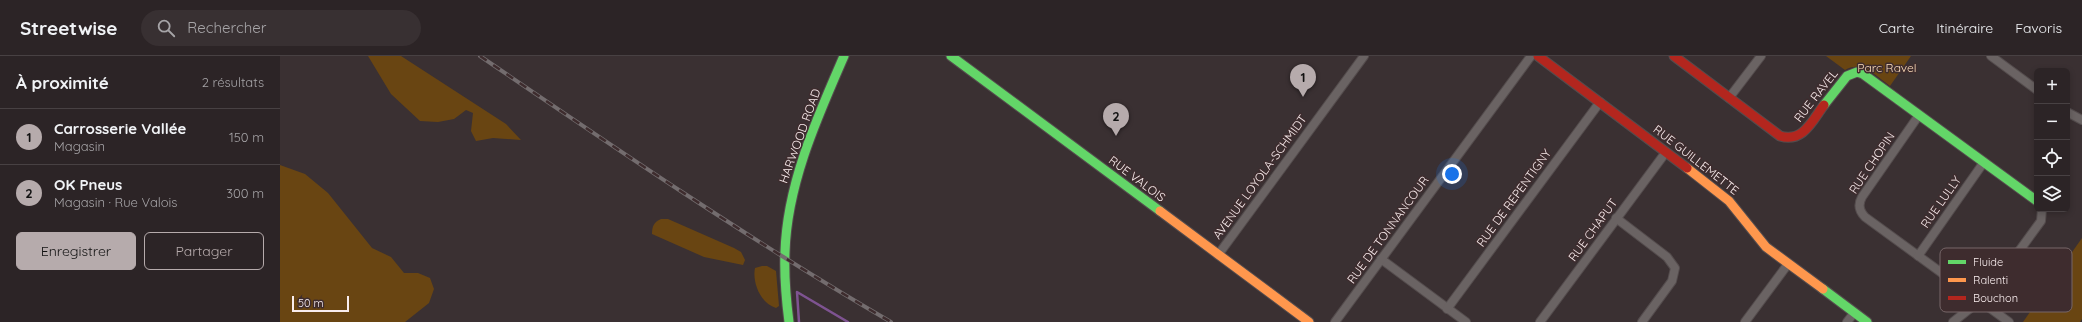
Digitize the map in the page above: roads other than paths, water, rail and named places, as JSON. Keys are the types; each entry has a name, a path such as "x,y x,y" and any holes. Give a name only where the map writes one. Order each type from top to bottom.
{"street":[{"name":"HARWOOD ROAD","path":"789,322 784,262 786,225 791,198 798,170 844,56"},
{"name":"RUE VALOIS","path":"951,56 1309,322"},
{"name":"AVENUE LOYOLA-SCHMIDT","path":"1218,255 1364,56"},
{"name":"RUE DE TONNANCOUR","path":"1335,322 1531,56"},
{"name":"RUE GUILLEMETTE","path":"1538,56 1728,198 1740,212 1759,241 1867,322"},
{"name":"RUE RAVEL","path":"1674,56 1780,136 1787,139 1794,139 1805,130 1847,76 1860,73 1872,79 2034,199"},
{"path":"1729,98 1761,56"},
{"path":"1991,56 2034,88"},
{"name":"RUE DE REPENTIGNY","path":"1447,308 1600,102"},
{"path":"2070,114 2082,120"},
{"name":"RUE CHOPIN","path":"1920,115 1862,197 1859,205 1860,210 1865,217 1940,272"},
{"name":"RUE CHAPUT","path":"1540,322 1666,152"},
{"name":"RUE LULLY","path":"1918,256 1984,162"},
{"path":"2021,248 2039,223 2043,215 2042,212"},
{"path":"1616,218 1667,257 1675,268 1672,281 1642,322"},
{"path":"1381,259 1466,322"},
{"path":"1745,322 1788,264"},
{"path":"1847,322 1854,312"},
{"path":"1953,322 1966,312"},
{"name":"RUE CHOPIN","path":"1995,312 2009,322"}],"waterway":[{"path":"799,322 797,292 848,322"}],"railway":[{"path":"480,56 632,159 735,226 786,259 891,322"}],"place":[{"name":"Carrosserie Vallée","path":"1303,97"},
{"name":"OK Pneus","path":"1116,136"}],"park label":[{"name":"Parc Ravel","path":"1887,68"}]}
